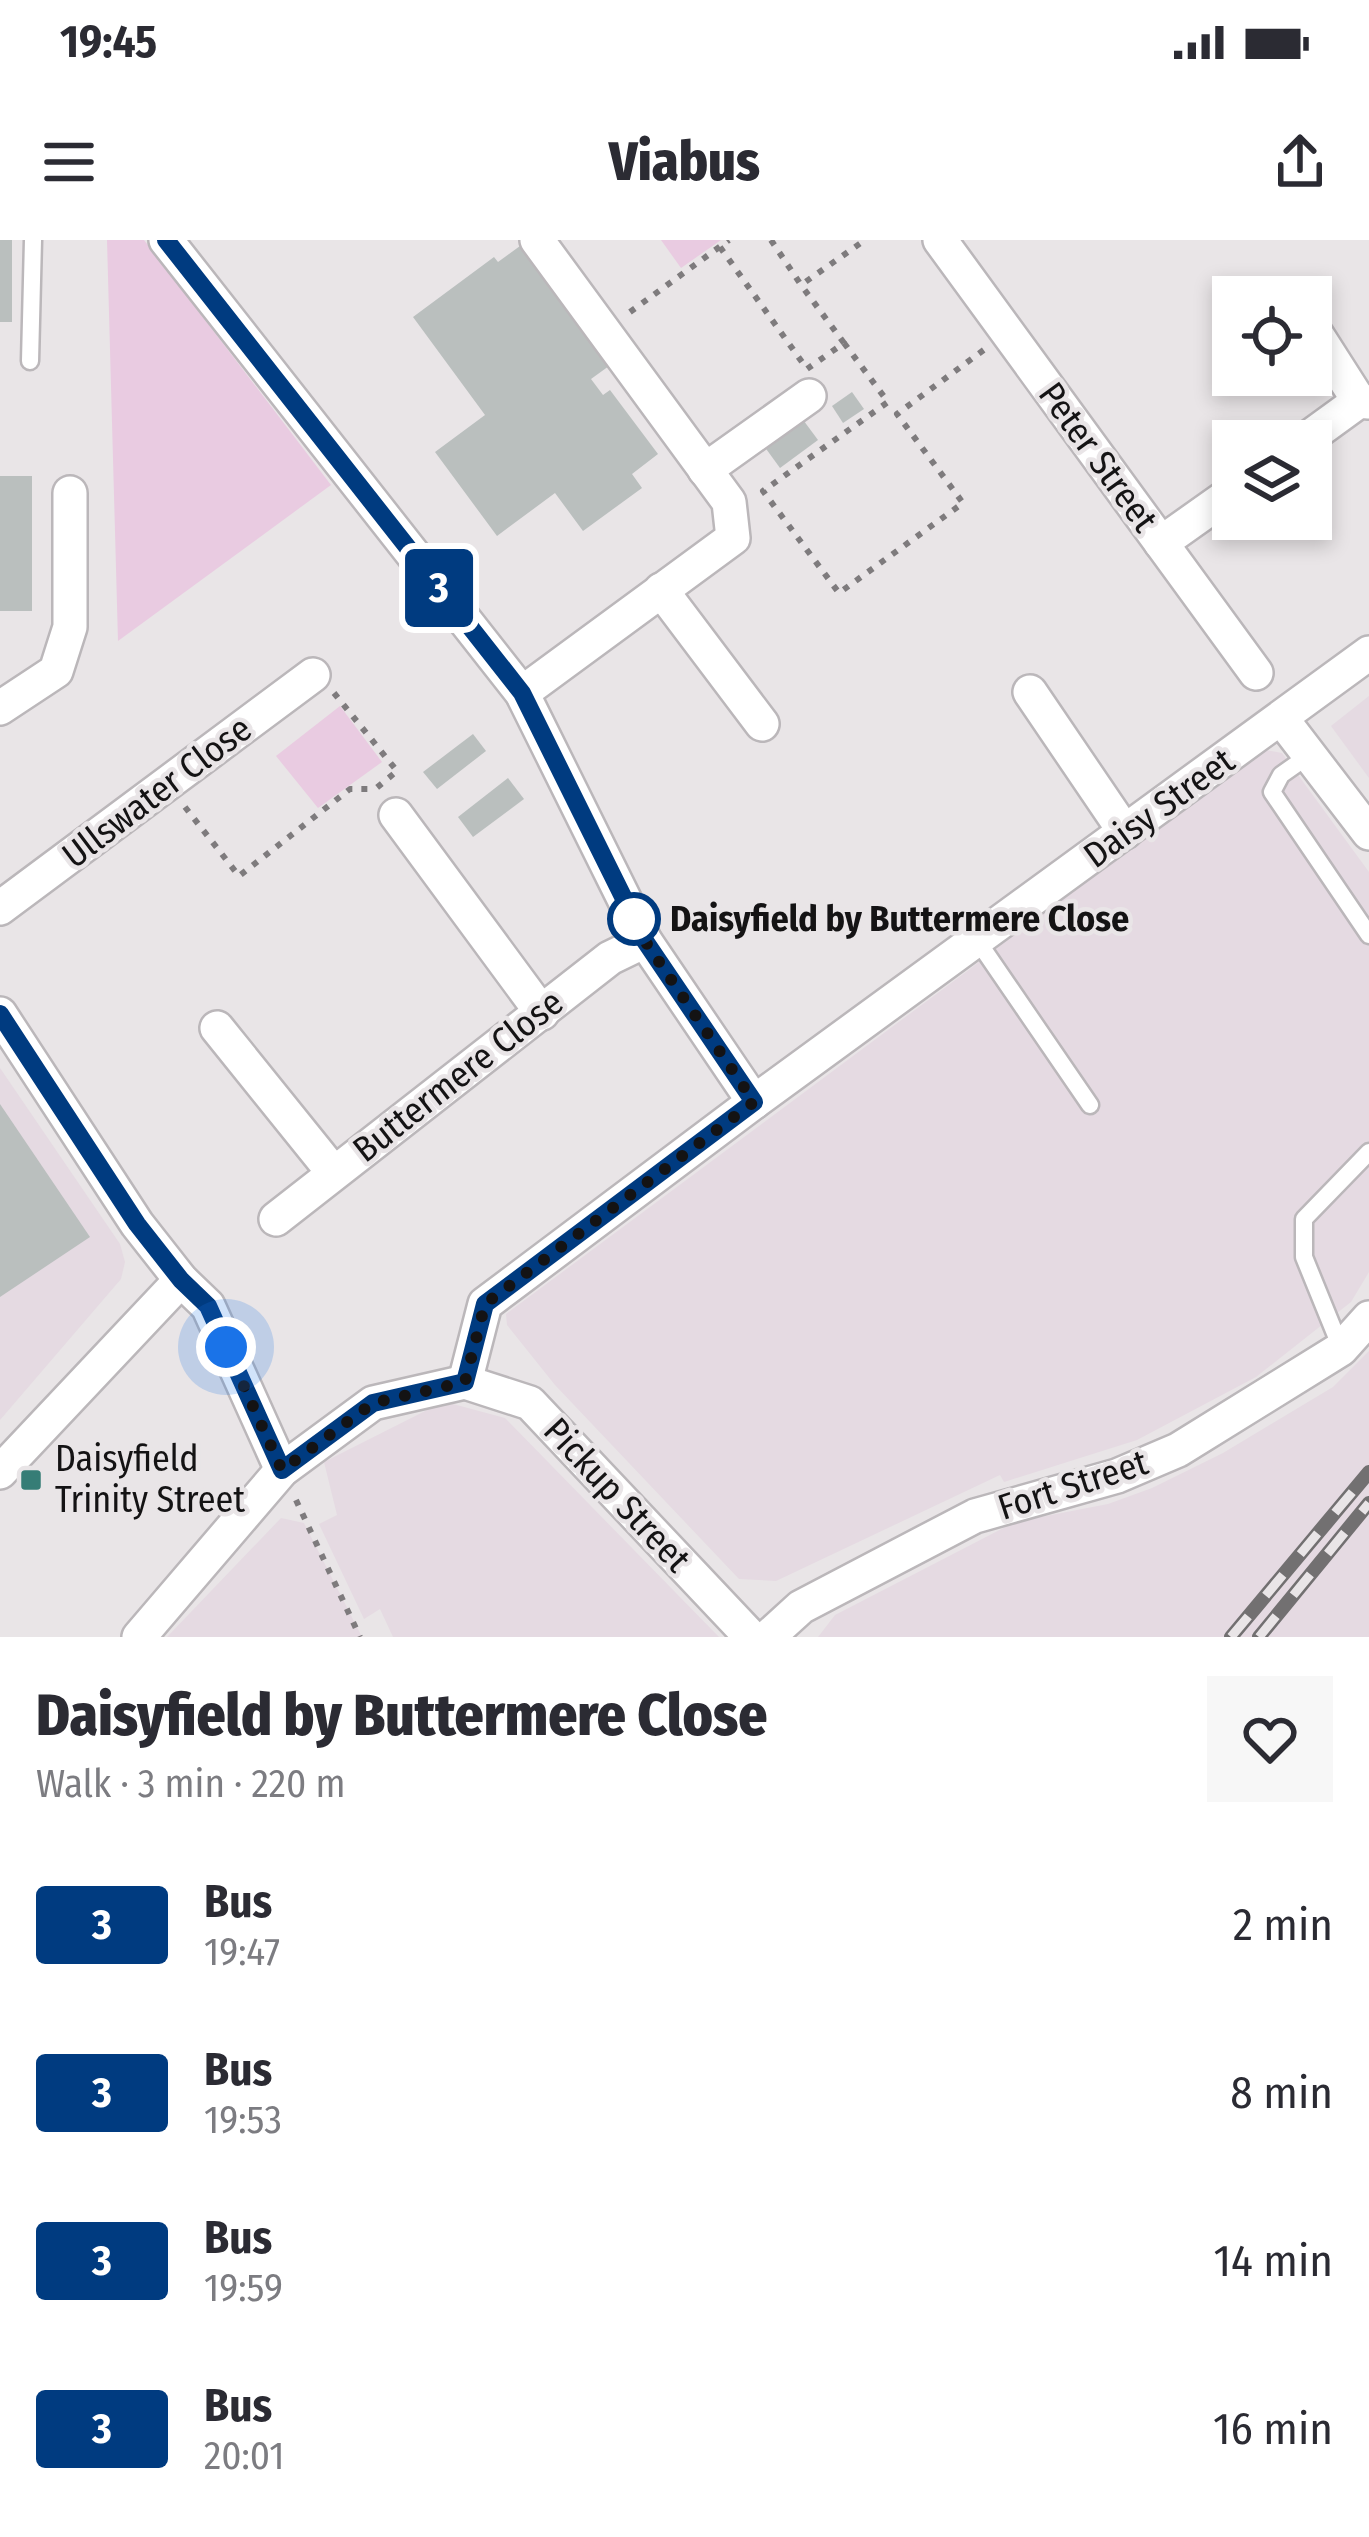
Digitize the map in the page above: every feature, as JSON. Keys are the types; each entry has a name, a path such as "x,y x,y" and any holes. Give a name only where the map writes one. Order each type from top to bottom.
{"street":[{"path":"166,240 522,693 645,941 754,1102"},
{"path":"522,693 734,538 729,502 537,240"},
{"name":"Peter Street","path":"952,244 1007,332 1256,673"},
{"path":"1332,356 1364,402 1332,423"},
{"path":"705,470 809,396"},
{"path":"0,708 56,671 70,627 70,493"},
{"path":"1161,543 1212,507"},
{"path":"662,590 762,724"},
{"name":"Daisy Street","path":"465,1382 485,1304 1369,653"},
{"name":"Ullswater Close","path":"0,908 314,675"},
{"path":"1030,692 1125,832"},
{"path":"1281,718 1369,833"},
{"path":"396,815 542,1013"},
{"name":"Buttermere Close","path":"276,1220 610,958 645,941"},
{"path":"0,1014 137,1224 208,1306 282,1470"},
{"path":"218,1028 333,1172"},
{"path":"0,1472 181,1280"},
{"name":"Fort Street","path":"768,1637 801,1607 974,1516 1118,1476 1178,1450 1341,1349 1369,1318"},
{"path":"139,1637 282,1470 373,1403 465,1382"},
{"name":"Pickup Street","path":"465,1382 530,1403 751,1637"}],"lane":[{"path":"30,361 33,240"},
{"path":"1308,756 1281,775 1272,792 1369,935"},
{"path":"977,940 1090,1105"},
{"path":"1341,1349 1304,1257 1304,1219 1369,1152"}],"path":[{"path":"604,332 729,240"},
{"path":"771,240 963,503 839,592 763,491 888,402"},
{"path":"802,285 865,240"},
{"path":"720,247 807,369 844,343"},
{"path":"897,414 1007,332"},
{"path":"167,785 239,876 350,789 374,789 397,772 343,702 314,675"},
{"path":"374,789 396,815"},
{"path":"282,1470 360,1637"}],"shaded area":[{"path":"107,240 144,240 331,485 118,641"},
{"path":"661,240 721,240 681,268"},
{"path":"1369,696 1369,778 1331,726"},
{"path":"340,706 382,762 318,808 276,756"},
{"path":"1260,749 1282,753 1369,872 1369,1272 1351,1302 1256,1377 1137,1440 1004,1482 1000,1475 776,1581 739,1579 555,1385 507,1325 506,1314 966,972 1246,753"},
{"path":"0,1068 120,1244 125,1262 121,1279 0,1420"},
{"path":"1369,1351 1369,1637 818,1637 835,1615 1015,1522 1108,1504 1223,1453 1333,1387"},
{"path":"453,1404 505,1418 719,1637 393,1637 380,1609 364,1619 319,1524 337,1515 324,1462 437,1405"},
{"path":"281,1518 304,1523 362,1637 167,1637"}],"building":[{"path":"0,240 12,240 12,322 0,322"},
{"path":"520,246 609,366 591,379 603,395 610,390 658,454 632,474 642,488 583,531 555,493 497,536 435,452 485,415 413,317 494,257 498,262"},
{"path":"852,392 864,409 843,423 832,406"},
{"path":"798,413 818,440 780,468 761,442"},
{"path":"0,476 32,476 32,611 0,611"},
{"path":"473,734 486,751 437,789 423,772"},
{"path":"508,778 524,799 473,837 458,817"},
{"path":"0,1104 90,1237 0,1297"}],"railway":[{"path":"1231,1637 1369,1472"},
{"path":"1259,1637 1369,1503"}],"bus line":[{"name":"3","path":"0,1014 137,1224 208,1306 282,1470 373,1403 465,1382 485,1304 754,1102 645,941 522,693 166,240"}],"place":[{"name":"Daisyfield by Buttermere Close","path":"634,919"},
{"name":"Daisyfield Trinity Street","path":"31,1480"}],"route":[{"path":"226,1347 282,1470 373,1403 465,1382 485,1304 754,1102 645,941 624,899 634,919"}]}
